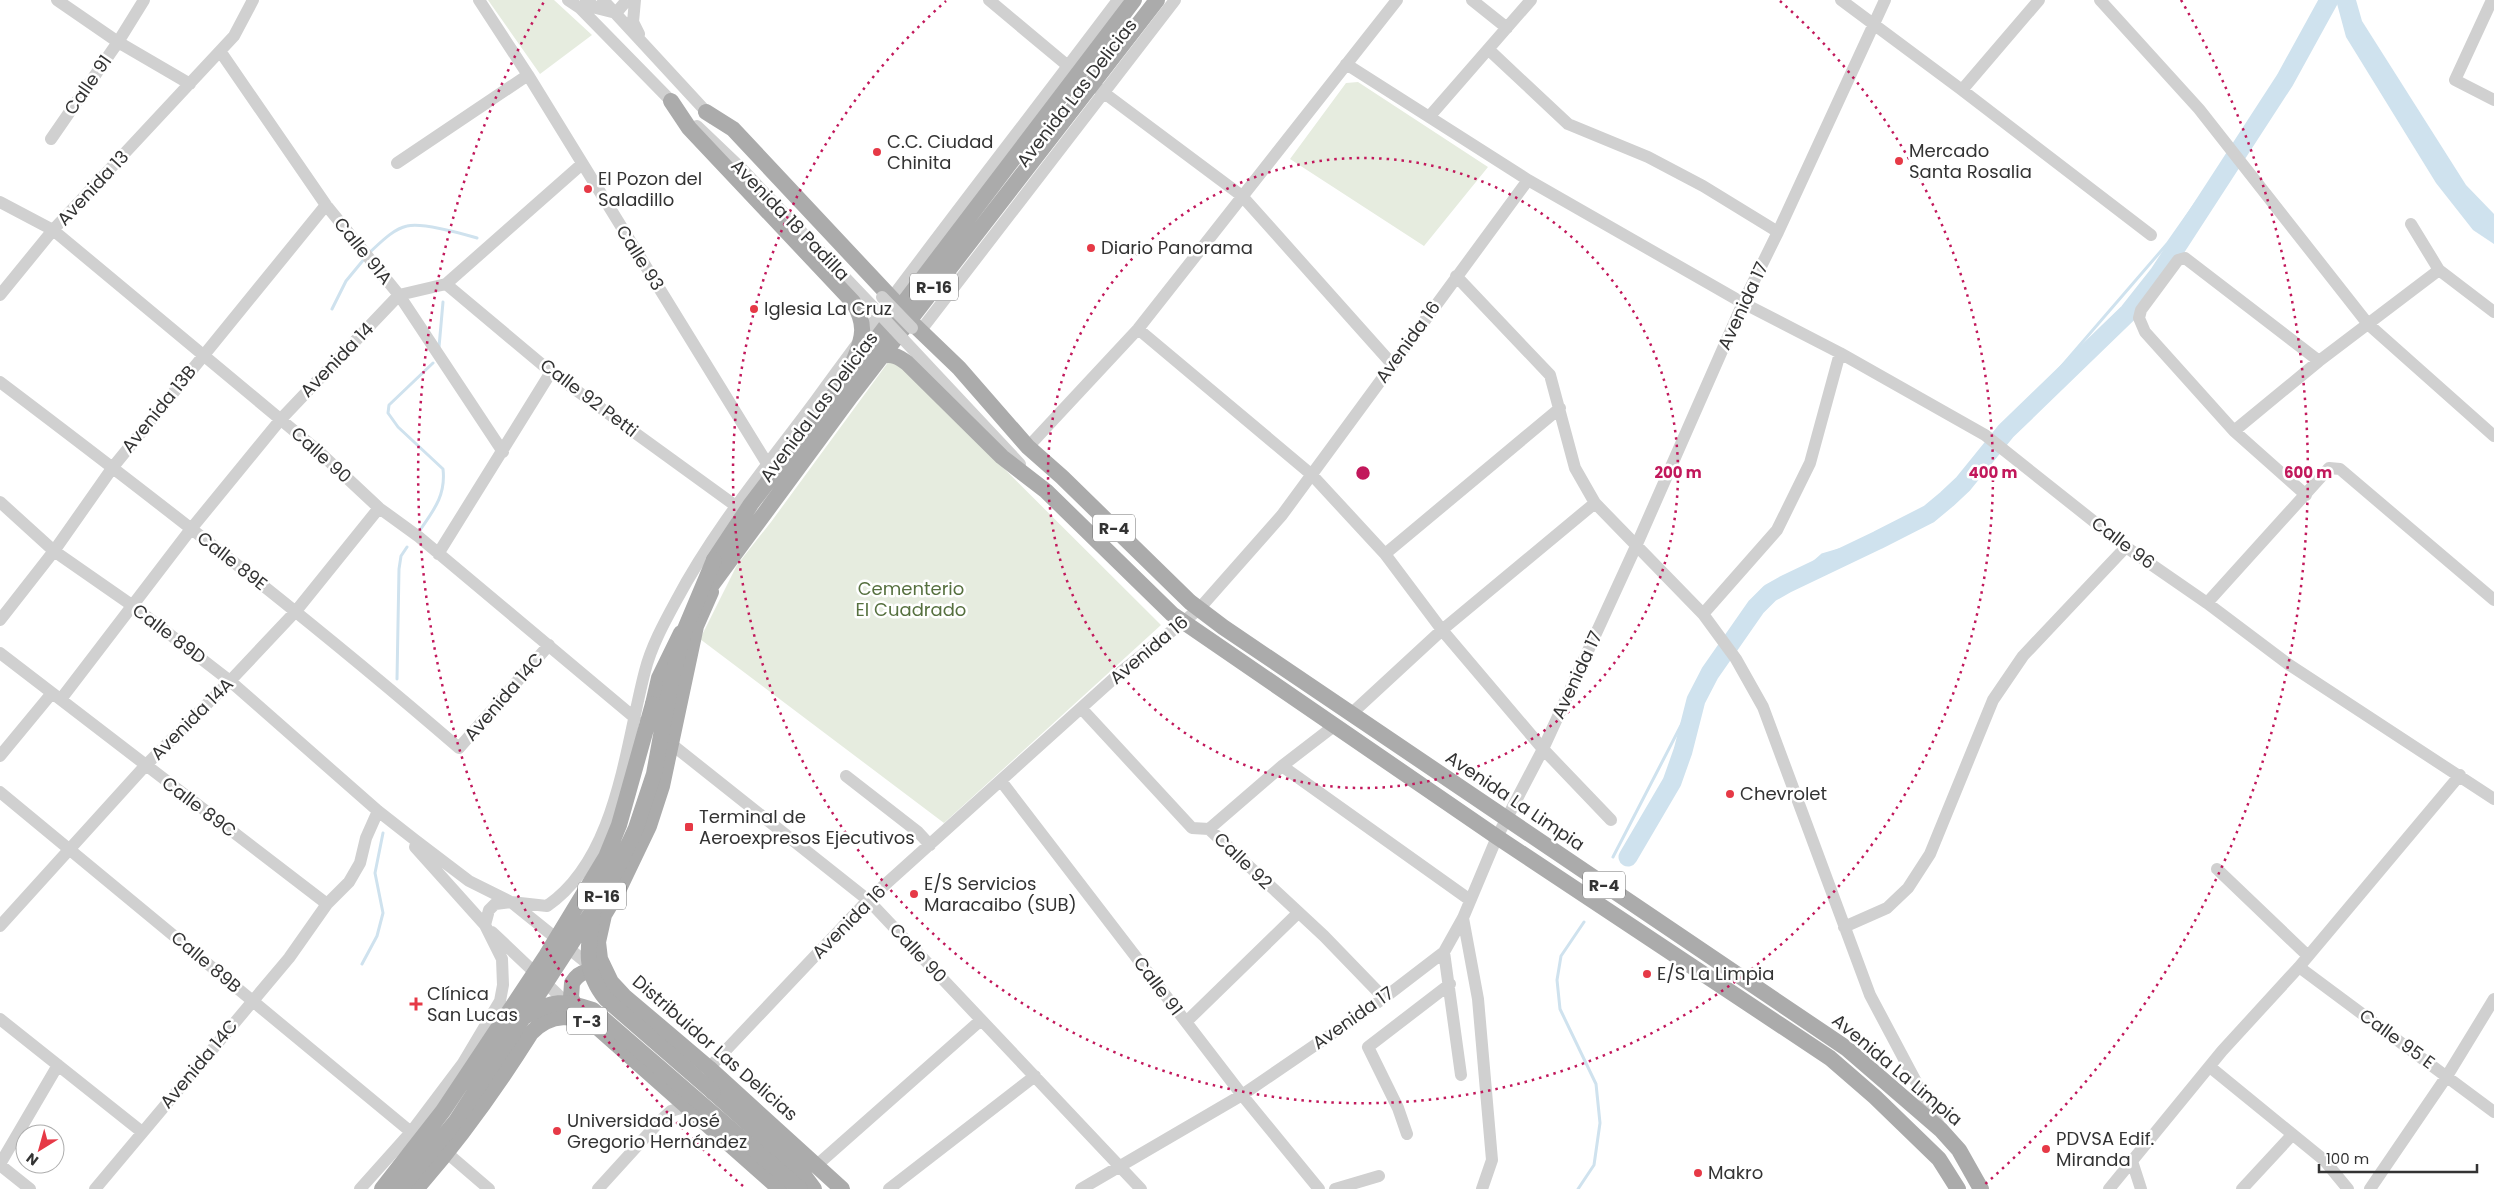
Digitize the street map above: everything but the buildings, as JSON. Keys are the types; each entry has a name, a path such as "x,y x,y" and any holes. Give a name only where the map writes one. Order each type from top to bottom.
{"main road":[{"name":"Avenida Las Delicias","path":"716,579 882,356 905,314 1073,69 1134,0"},
{"name":"Avenida Las Delicias","path":"595,907 618,867 636,828 654,774 671,681 685,629 714,560 751,504 848,374 905,314 1098,87 1157,0"},
{"path":"672,101 689,128 853,302 862,316 863,327 848,374"},
{"path":"706,112 733,129 905,314 959,368 1028,447"},
{"path":"861,338 905,314"},
{"path":"882,356 888,354 899,357 907,363 1002,457 1046,492"},
{"name":"R-4","path":"1028,447 1199,609"},
{"name":"R-4","path":"1046,492 1182,622"},
{"name":"R-16","path":"382,1189 443,1111 465,1079 546,956 606,858 625,808 659,678 669,654 699,602 716,579"},
{"name":"Distribuidor Las Delicias","path":"716,579 696,626 662,786 649,826 616,895 604,915 598,942 600,959 611,982 624,996 709,1068 842,1189"},
{"name":"Avenida La Limpia","path":"1199,609 1846,1048 1941,1130 1959,1150 1982,1189"},
{"name":"Avenida La Limpia","path":"1182,622 1497,838 1830,1058 1875,1097 1939,1159 1958,1189"},
{"path":"595,907 588,942 588,961 595,985 606,999 800,1170 814,1189"},
{"name":"R-16","path":"400,1189 456,1121 526,1016 595,907"},
{"path":"584,1020 571,998 572,983 576,976 589,970 611,982"},
{"path":"526,1016 539,1007 559,1001 593,1010 800,1189"},
{"name":"T-3","path":"416,1189 447,1153 497,1086 531,1032 552,1018 568,1016 584,1020 597,1027 776,1187"}],"street":[{"name":"Calle 91","path":"51,139 118,42 57,0"},
{"path":"144,0 118,42 190,84 234,36 253,0"},
{"name":"Calle 93","path":"479,0 528,75 768,465"},
{"name":"Avenida 18 Padilla","path":"568,0 580,8 991,422 1028,447"},
{"path":"586,0 596,8 616,13 628,0"},
{"name":"Avenida 18 Padilla","path":"603,0 706,112 786,195 991,422 1046,492"},
{"path":"635,0 633,22 640,39"},
{"path":"989,0 1073,69 1242,196 1392,364"},
{"name":"Avenida Las Delicias","path":"1073,69 1118,0"},
{"name":"Avenida Las Delicias","path":"1098,87 1175,0"},
{"path":"1028,447 1138,329 1397,0"},
{"path":"1472,0 1507,28"},
{"path":"1429,117 1532,0"},
{"path":"1841,0 1962,90 2150,235"},
{"name":"Avenida 17","path":"1081,1189 1120,1164 1242,1095 1384,998 1444,952 1463,918 1497,838 1543,750 1637,544 1743,303 1778,232 1884,0"},
{"path":"1962,90 2040,0"},
{"path":"2100,0 2199,109 2368,324 2494,436"},
{"path":"2492,0 2455,80 2494,100"},
{"path":"1488,49 1568,124 1656,161 1703,186 1778,232"},
{"name":"Calle 91A","path":"220,51 326,205 399,295 503,452"},
{"name":"Calle 96","path":"1346,64 1528,180 1743,303 1840,354 1985,435 2126,547 2207,603 2288,664 2494,799"},
{"path":"397,163 528,75"},
{"name":"Avenida 13","path":"0,295 53,230 190,84"},
{"path":"399,295 446,284 582,164"},
{"name":"Avenida 16","path":"709,1068 868,900 1081,708 1199,609 1282,515 1528,180"},
{"name":"Calle 90","path":"0,202 53,230 281,419 379,508 419,536 438,554 636,718"},
{"name":"Avenida 13B","path":"0,620 54,550 113,467 326,205"},
{"path":"2410,224 2439,270 2494,312"},
{"path":"2306,495 2234,431 2144,332 2139,318 2141,310 2178,260 2185,258 2319,361"},
{"path":"2234,431 2319,361 2439,270"},
{"path":"1456,276 1550,375 1575,468 1595,503 1637,544 1703,614 1736,659 1762,707 1870,995 1941,1130"},
{"name":"Calle 92 Petti","path":"446,284 551,372 736,506"},
{"name":"Avenida 14","path":"0,756 57,696 133,606 191,529 281,419 399,295"},
{"path":"1138,329 1312,475 1385,554 1442,630 1543,750 1611,820"},
{"name":"Avenida Las Delicias","path":"736,506 861,338"},
{"path":"1703,614 1777,530 1810,463 1840,354"},
{"path":"438,554 551,372"},
{"name":"Calle 89E","path":"0,382 113,467 296,611 458,748"},
{"path":"1385,554 1560,408"},
{"path":"2207,603 2329,468 2340,469 2494,600"},
{"name":"Calle 89D","path":"0,502 54,550 133,606 230,681 403,831"},
{"path":"1352,714 1442,630 1595,503"},
{"name":"R-16","path":"484,925 489,910 495,904 511,902 547,906 563,895 576,880 606,822 625,769 646,668 662,628 701,558 736,506"},
{"name":"Avenida 14A","path":"0,926 69,847 145,766 230,681 296,611 379,508"},
{"path":"1844,927 1887,908 1908,888 1930,854 1993,700 2022,656 2126,547"},
{"name":"Avenida 14C","path":"458,748 549,645"},
{"name":"Calle 89C","path":"0,654 327,904"},
{"name":"Calle 92","path":"1081,708 1192,828 1209,828 1384,998"},
{"path":"1209,828 1282,766 1334,726"},
{"name":"Calle 90","path":"670,743 868,900 1120,1164 1141,1189"},
{"path":"1282,766 1470,900"},
{"path":"2110,1189 2237,1034 2299,967 2460,775"},
{"path":"846,776 918,832 930,845"},
{"name":"Calle 91","path":"1001,781 1242,1095 1319,1189"},
{"name":"Calle 89B","path":"0,792 69,847 252,1002 411,1132"},
{"name":"Avenida 14C","path":"95,1189 288,958 327,904 349,882 360,863 366,838 378,811"},
{"path":"403,831 469,881 511,902 611,982"},
{"path":"403,831 484,925 584,1020"},
{"path":"2217,870 2308,956"},
{"path":"1186,1022 1298,913"},
{"path":"1463,918 1478,1000 1492,1160 1482,1189"},
{"path":"360,1189 411,1132 463,1063 500,1001 503,985 502,959 484,925"},
{"path":"1444,952 1450,984 1461,1075"},
{"name":"Calle 95 E","path":"2299,967 2494,1112"},
{"path":"1407,1134 1398,1108 1368,1047 1450,984"},
{"path":"2370,1189 2447,1076 2494,998"},
{"path":"0,1019 142,1132"},
{"path":"817,1165 982,1020"},
{"path":"30,1189 0,1164 58,1065"},
{"path":"2210,1066 2324,1160 2348,1189"},
{"path":"889,1189 1035,1076"},
{"path":"598,1189 659,1122 671,1111 687,1106"},
{"path":"2242,1189 2292,1135"},
{"path":"447,1153 489,1189"},
{"path":"2132,1161 2140,1189"},
{"path":"1335,1189 1379,1176"}],"green space":[{"path":"488,0 554,0 592,35 540,74"},
{"path":"1358,82 1488,167 1424,246 1290,159 1346,83"},
{"name":"Cementerio El Cuadrado","path":"892,357 1161,625 944,823 700,639 737,565 771,522"}],"water":[{"path":"2336,0 2356,0 2362,21 2466,185 2494,214 2494,244 2473,230 2436,183 2346,37"}],"waterway":[{"path":"2234,148 2306,36 2321,0"},
{"path":"1628,857 1672,782 1683,751 1696,700 1710,673 1756,607 1770,593 1786,584 1929,514 1963,484 2006,431 2129,312 2159,274 2285,80 2329,0"},
{"path":"1997,441 2167,244 2231,153"},
{"path":"369,253 392,233 414,225 452,231 477,238"},
{"path":"332,309 346,281 365,258"},
{"path":"439,347 443,302"},
{"path":"420,530 438,502 443,487 443,469 398,427 388,413 389,405 433,363"},
{"path":"1727,639 1822,555 1923,525 1993,446"},
{"path":"397,679 399,569 401,556 407,547"},
{"path":"1613,857 1722,646"},
{"path":"362,964 377,936 383,913 375,873 383,833"},
{"path":"1578,1189 1594,1165 1600,1123 1596,1084 1560,1009 1557,980 1561,956 1584,922"}],"place":[{"name":"C.C. Ciudad Chinita","path":"877,152"},
{"name":"Mercado Santa Rosalia","path":"1899,161"},
{"name":"El Pozon del Saladillo","path":"588,189"},
{"name":"Diario Panorama","path":"1091,248"},
{"name":"Iglesia La Cruz","path":"754,309"},
{"name":"Chevrolet","path":"1730,794"},
{"name":"Terminal de Aeroexpresos Ejecutivos","path":"689,827"},
{"name":"E/S Servicios Maracaibo (SUB)","path":"914,894"},
{"name":"E/S La Limpia","path":"1647,974"},
{"name":"Clínica San Lucas","path":"416,1004"},
{"name":"Universidad José Gregorio Hernández","path":"557,1131"},
{"name":"PDVSA Edif. Miranda","path":"2046,1149"},
{"name":"Makro","path":"1698,1173"}]}
